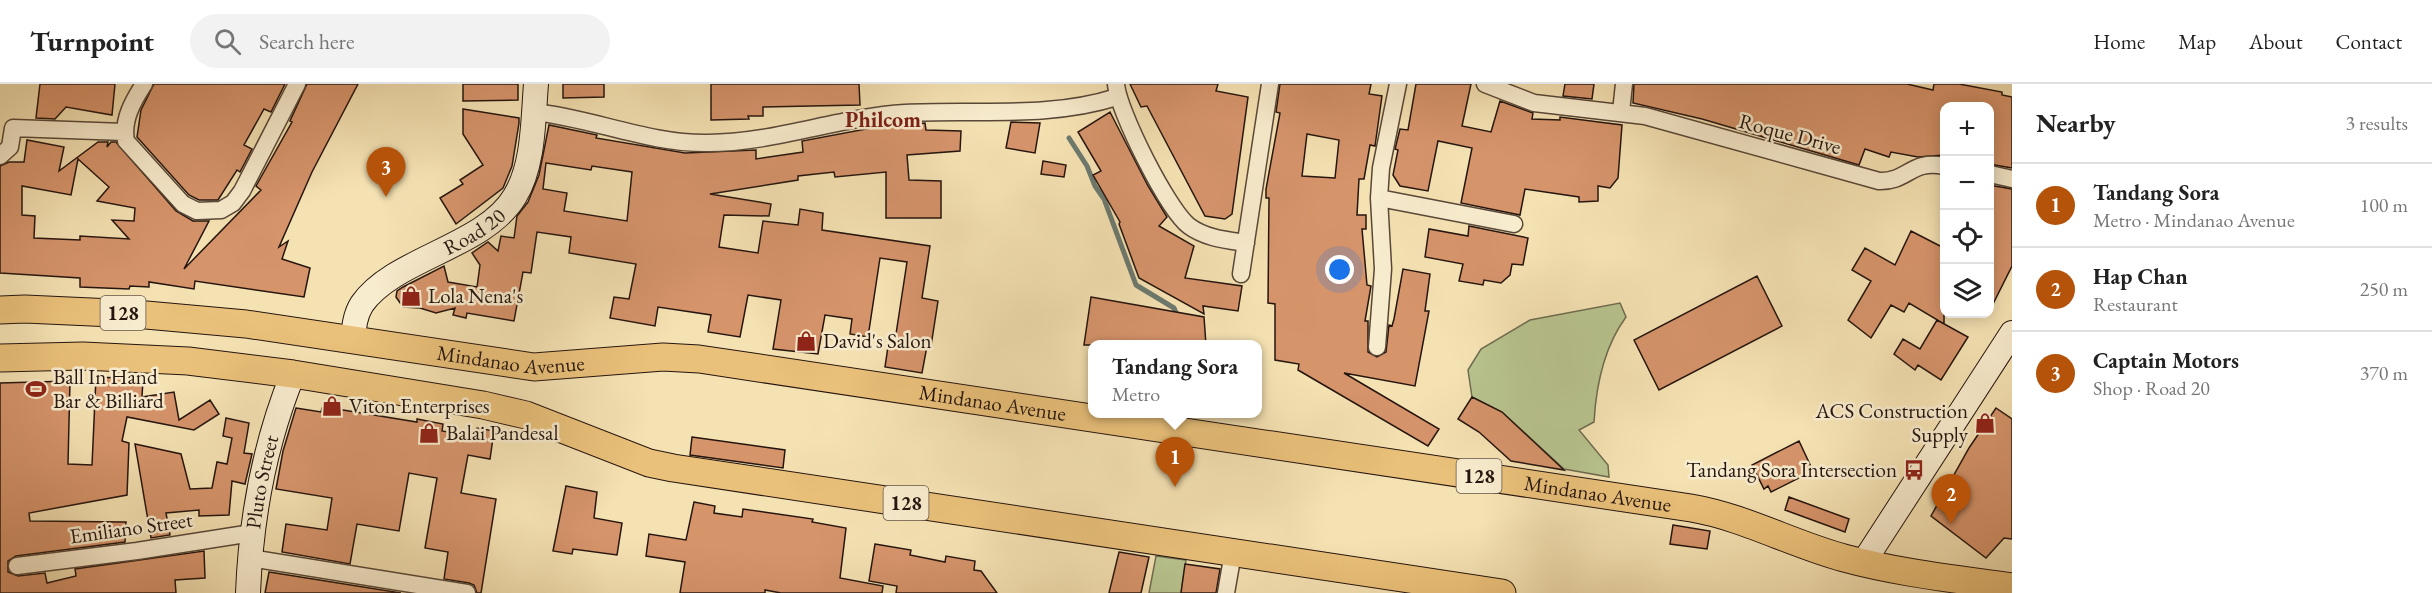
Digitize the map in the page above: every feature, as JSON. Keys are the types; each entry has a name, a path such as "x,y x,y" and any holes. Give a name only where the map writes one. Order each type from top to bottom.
{"main road":[{"name":"Mindanao Avenue","path":"0,310 135,314 246,324 534,367 663,357 699,359 1088,416"},
{"name":"128","path":"0,357 83,356 188,361 293,374 503,409 649,464 1502,593"},
{"name":"Mindanao Avenue","path":"1103,418 1707,510 1863,563 2012,587"}],"street":[{"path":"144,84 131,107 124,132 130,148 183,204 197,211 209,213 221,210 233,203 242,191 297,84"},
{"name":"Road 20","path":"352,339 355,318 361,306 378,288 483,228 508,206 525,174 536,84"},
{"path":"1241,274 1270,84"},
{"path":"1377,347 1383,269 1379,198 1381,168 1398,84"},
{"name":"Roque Drive","path":"1485,84 1534,103 1645,116 1879,181 1898,179 1912,168 1927,163 1940,165"},
{"path":"1621,112 1624,84"},
{"path":"534,112 579,117 670,140 706,144 740,141 869,117 906,113 1062,111 1116,90 1174,209 1188,225 1207,236 1246,243"},
{"path":"0,156 12,142 13,128 124,132"},
{"path":"1994,175 2012,178"},
{"path":"1379,198 1514,224"},
{"path":"1863,563 2012,333"},
{"name":"Pluto Street","path":"248,593 252,533 269,442 293,374"},
{"name":"Emiliano Street","path":"16,566 137,551 252,533"},
{"path":"1226,593 1233,553"},
{"path":"250,558 467,593"}],"green space":[{"path":"1620,303 1626,317 1612,341 1602,367 1594,422 1579,430 1608,465 1609,477 1564,469 1502,412 1472,397 1468,370 1481,349 1530,320"},
{"path":"1156,556 1186,560 1181,593 1149,593"}],"building":[{"path":"40,84 115,84 112,115 66,107 55,119 36,118"},
{"path":"154,84 285,84 271,112 264,109 244,145 252,149 240,172 237,170 218,200 199,200 189,195 137,137 141,110"},
{"path":"307,84 358,84 312,172 279,247 288,241 282,259 310,268 304,297 195,281 194,289 149,282 149,287 130,286 129,289 80,287 80,278 0,273 0,166 9,162 24,162 27,140 64,147 59,171 98,142 108,142 107,147 111,142 116,142 176,211 193,221 209,221 184,269 261,190 256,186 292,122 290,121","holes":["78,159 109,187 97,201 135,208 134,221 112,220 129,239 80,236 80,240 34,238 35,216 22,215 22,186 71,195"]},
{"path":"463,84 518,84 518,100 463,101"},
{"path":"563,84 604,84 604,97 563,98"},
{"path":"711,84 859,84 860,105 763,107 763,116 748,116 749,119 711,120"},
{"path":"1130,84 1218,84 1216,91 1248,97 1232,214 1225,219 1205,216 1147,106 1141,107"},
{"path":"1280,84 1371,84 1369,94 1382,96 1375,146 1370,145 1364,179 1359,179 1357,215 1366,215 1366,229 1362,229 1367,285 1371,286 1365,321 1368,321 1368,352 1377,357 1386,352 1389,325 1392,326 1394,319 1403,269 1430,274 1425,311 1429,311 1415,386 1344,373 1439,429 1428,446 1298,370 1299,364 1275,360 1275,304 1268,303 1269,198 1266,198 1266,189 1280,113 1276,112","holes":["1307,134 1339,140 1335,178 1302,176"]},
{"path":"1416,84 1471,84 1462,126 1491,132 1500,101 1533,113 1532,119 1560,120 1560,117 1622,125 1618,178 1610,188 1598,186 1598,201 1579,202 1579,197 1525,189 1520,215 1461,203 1472,148 1438,141 1428,191 1400,186 1393,175 1398,150 1395,149 1400,129 1408,130"},
{"path":"1565,84 1594,84 1592,99 1563,96"},
{"path":"1634,84 1907,84 1933,90 1934,84 1959,84 2002,92 2002,95 2012,97 2012,168 1994,165 1994,102 1940,102 1940,155 1918,157 1891,152 1889,157 1865,149 1859,165 1702,119 1633,103"},
{"path":"463,109 519,118 519,123 512,166 503,188 456,224 440,198 463,184 460,180 483,165 463,134"},
{"path":"1110,112 1148,186 1167,217 1159,226 1194,246 1185,278 1242,286 1238,311 1203,306 1204,314 1139,278 1120,222 1093,175 1101,171 1078,132"},
{"path":"1011,122 1040,123 1035,153 1006,148"},
{"path":"925,123 926,130 961,131 960,151 907,155 909,180 941,181 941,218 886,218 886,172 835,177 834,172 798,176 798,180 710,194 771,204 769,216 724,215 719,247 758,253 763,221 798,225 800,209 823,213 822,230 930,246 922,298 938,301 931,346 927,346 922,373 885,367 890,333 896,334 907,262 880,258 868,337 850,334 852,319 825,315 818,354 773,349 781,300 748,295 740,337 708,332 711,315 658,307 655,326 610,318 614,297 629,299 636,264 569,253 571,237 537,232 531,273 523,272 514,321 467,313 466,318 453,315 455,308 436,313 420,308 403,307 396,297 397,291 403,287 444,266 448,282 477,287 480,265 472,253 488,242 498,251 501,236 514,238 517,216 528,202 539,175 549,125 597,135 596,138 685,153 756,150 756,159 803,152 802,141 882,126","holes":["546,163 591,170 592,166 632,172 627,221 564,211 567,193 543,189"]},
{"path":"1043,161 1066,165 1064,177 1041,174"},
{"path":"1994,186 2012,189 2012,266 1994,302"},
{"path":"1469,226 1528,238 1523,265 1512,264 1510,275 1501,283 1484,280 1483,285 1459,281 1463,264 1425,257 1429,229 1468,236"},
{"path":"1911,231 1940,246 1940,318 1944,318 1944,324 1909,303 1904,312 1891,305 1871,338 1848,320 1871,281 1852,270 1865,248 1895,265"},
{"path":"1757,276 1782,326 1659,390 1634,340"},
{"path":"1091,297 1204,317 1206,340 1088,340 1088,345 1084,345"},
{"path":"1937,320 1968,337 1941,380 1918,365 1915,370 1894,354 1903,339 1920,349"},
{"path":"96,377 143,379 142,397 174,392 179,420 210,400 219,414 194,430 127,417 122,441 129,443 127,495 29,513 30,521 126,522 125,542 16,556 8,561 8,572 18,576 45,573 47,583 76,576 75,569 204,551 205,578 175,580 176,593 0,593 0,383 70,381 68,464 92,465"},
{"path":"1472,397 1502,412 1564,470 1511,461 1479,432 1458,419"},
{"path":"296,408 321,412 322,408 343,410 417,422 417,419 443,424 442,431 475,437 477,428 494,431 490,459 468,455 461,493 496,499 481,593 477,593 474,585 469,583 444,579 448,552 425,548 437,478 409,473 399,531 357,524 350,564 282,552 286,524 327,530 332,498 276,489 283,451"},
{"path":"1996,408 2012,419 2012,539 2004,538 1986,558 1931,516 1969,448"},
{"path":"226,418 249,423 244,453 252,454 245,484 232,481 229,515 199,516 199,510 166,513 170,535 151,538 135,444 181,454 190,489 212,488 217,462 227,464 232,438 223,436"},
{"path":"692,437 785,450 783,468 690,455"},
{"path":"1799,441 1813,471 1771,492 1768,486 1764,489 1752,465"},
{"path":"1172,446 1190,449 1189,468 1171,465"},
{"path":"566,486 597,492 594,518 622,523 617,555 573,549 572,554 553,551"},
{"path":"1789,497 1849,519 1845,532 1785,510"},
{"path":"694,502 715,506 714,513 742,517 743,509 813,519 812,522 846,528 840,578 883,586 882,593 781,593 765,590 765,593 680,593 685,562 646,556 649,534 686,540"},
{"path":"1673,525 1710,531 1707,549 1670,544"},
{"path":"875,544 911,550 910,555 945,562 946,556 975,561 974,570 981,571 997,593 896,593 897,586 869,581"},
{"path":"1119,552 1149,557 1141,593 1109,593"},
{"path":"1185,564 1220,569 1216,593 1181,593"},
{"path":"269,572 401,593 265,593"}],"waterway":[{"path":"1069,138 1104,199 1136,285 1174,308 1179,319"}],"place":[{"name":"Captain Motors","path":"386,197"},
{"name":"Lola Nena's","path":"411,296"},
{"name":"David's Salon","path":"806,341"},
{"name":"Ball In Hand Bar & Billiard","path":"36,389"},
{"name":"Viton Enterprises","path":"332,406"},
{"name":"ACS Construction Supply","path":"1985,423"},
{"name":"Balai Pandesal","path":"429,433"},
{"name":"Tandang Sora Intersection","path":"1914,470"},
{"name":"Tandang Sora","path":"1175,487"},
{"name":"Hap Chan","path":"1951,524"}],"district":[{"name":"Philcom","path":"883,119"}]}
